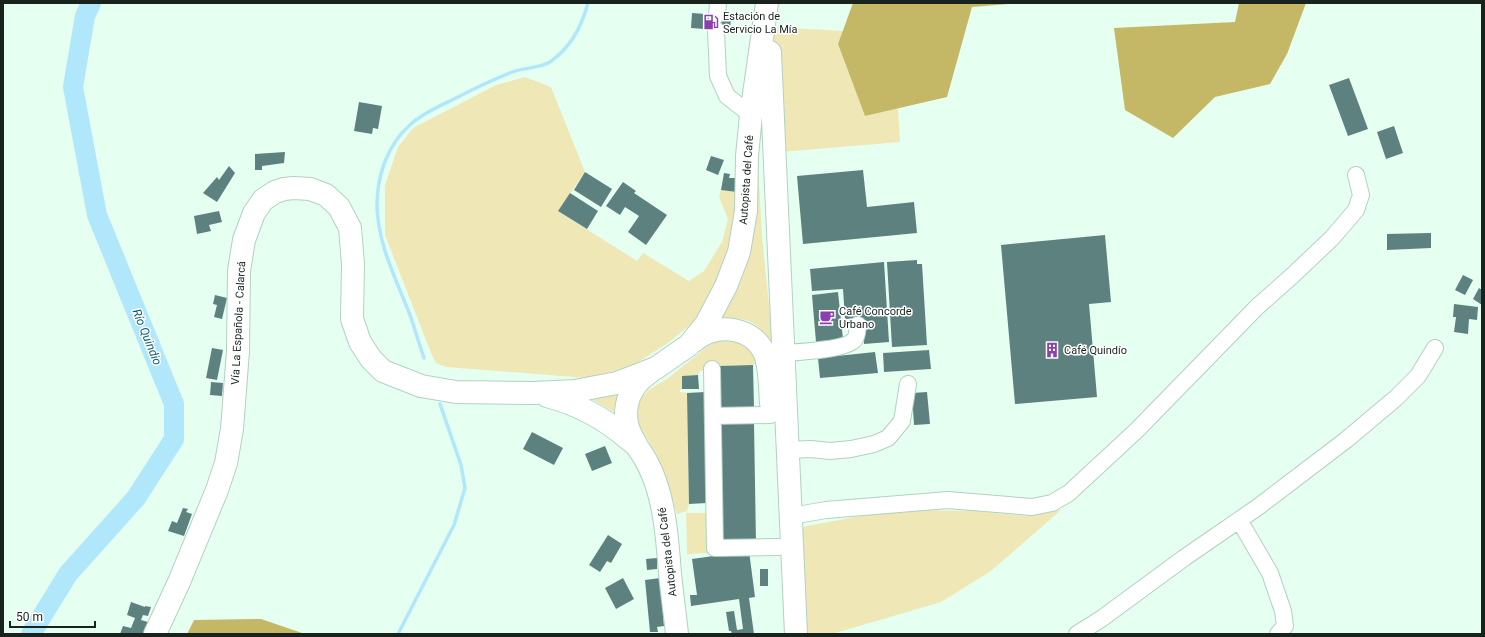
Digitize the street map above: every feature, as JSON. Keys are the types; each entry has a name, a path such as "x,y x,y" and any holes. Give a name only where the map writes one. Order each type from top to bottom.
{"highway":[{"name":"Autopista del Café","path":"533,393 575,391 617,383 656,368 689,345 706,324 726,286 739,252 746,211 747,156 751,115 767,3"},
{"name":"Autopista del Café","path":"767,3 796,634"},
{"name":"Vía La Española - Calarcá","path":"155,634 217,490 226,463 232,429 238,351 239,271 244,240 254,213 263,200 275,192 294,188 310,189 326,195 339,207 350,228 353,264 352,319 360,342 371,359 383,371 422,386 456,392 533,393"},
{"path":"689,345 699,336 710,331 724,328 733,329 752,338 759,345 766,356 769,375 784,634"},
{"path":"638,448 630,434 626,419 627,404 633,389 643,377 656,368"},
{"name":"Autopista del Café","path":"533,393 562,400 590,412 616,428 638,448 654,479 661,502 667,532 677,634"}],"street":[{"path":"717,16 718,76 727,96 751,115"},
{"path":"791,516 826,510 948,500 1032,507 1052,503 1069,494 1137,430 1257,307 1332,238 1356,210 1361,195 1356,175"},
{"path":"783,353 839,347 851,343 857,336 858,325"},
{"path":"1077,634 1101,619 1239,520 1346,440 1396,398 1418,376 1435,348"},
{"path":"712,369 715,548 779,547"},
{"path":"788,450 810,449 830,451 851,449 874,444 888,438 902,421 908,384"},
{"path":"713,416 771,415"},
{"path":"1239,520 1270,573 1284,618 1285,626 1278,634"},
{"path":"166,634 167,608"}],"shaded area":[{"path":"853,3 1021,3 972,7 947,97 865,116 838,44"},
{"path":"1239,3 1306,3 1287,54 1270,84 1215,97 1173,138 1125,110 1114,28 1235,22"},
{"path":"773,27 843,31 838,44 865,116 898,108 900,142 781,152"},
{"path":"525,77 551,87 585,172 558,211 637,261 643,253 689,281 704,271 722,242 728,219 719,197 721,190 737,192 732,250 715,291 696,320 668,343 632,366 587,378 446,367 436,363 385,235 385,185 398,147 413,128 496,85"},
{"path":"757,145 762,236 773,344 771,344 761,329 748,321 732,319 715,323"},
{"path":"726,338 746,343 761,361 753,365 719,366 700,371 698,375 682,376 682,389 680,392 687,393 689,504 687,511 677,514 666,477 656,453 633,416 635,404 650,389 667,379 708,346"},
{"path":"622,388 616,399 614,412 588,397"},
{"path":"914,510 975,511 1027,516 1061,510 991,571 941,602 832,634 804,634 797,528 860,516"},
{"path":"686,513 710,513 710,553 687,554"},
{"path":"261,619 305,634 187,634 194,620"}],"building":[{"name":"Estación de Servicio La Mía","path":"692,13 731,16 730,31 691,28"},
{"path":"1349,78 1368,129 1348,136 1329,85"},
{"path":"359,102 382,106 378,129 373,128 372,134 354,131"},
{"path":"1394,126 1403,153 1386,159 1377,132"},
{"path":"285,152 284,163 262,166 262,170 255,170 255,154"},
{"path":"711,156 724,160 718,175 706,170"},
{"path":"229,166 235,173 217,202 203,193 217,177 219,180"},
{"path":"737,168 737,192 721,190 724,173 730,174 729,178 735,178"},
{"path":"863,170 867,207 914,202 917,233 803,244 797,176"},
{"path":"585,172 612,189 601,207 574,190"},
{"path":"623,182 636,191 634,193 667,215 646,245 628,232 639,216 625,207 620,215 606,206"},
{"path":"570,193 598,211 587,229 558,211"},
{"path":"219,211 222,222 209,225 211,231 197,234 194,216"},
{"path":"1431,233 1431,248 1387,250 1387,234"},
{"name":"Café Quindío","path":"1105,235 1111,302 1089,304 1097,397 1015,404 1001,245"},
{"path":"917,260 917,264 922,264 927,345 892,347 887,262"},
{"path":"884,262 889,342 864,344 863,318 845,319 843,289 812,291 810,269"},
{"path":"1463,275 1473,280 1465,295 1455,290"},
{"path":"1479,288 1482,290 1482,305 1473,299"},
{"name":"Café Concorde Urbano","path":"838,292 843,339 816,342 812,295"},
{"path":"215,295 227,298 222,319 214,317 217,305 213,304"},
{"path":"1454,304 1478,307 1477,320 1469,319 1468,334 1454,332 1456,317 1453,317"},
{"path":"212,348 223,350 217,380 206,378"},
{"path":"929,350 931,369 884,372 883,353"},
{"path":"875,352 878,373 820,378 818,358"},
{"path":"753,365 754,408 719,409 719,366"},
{"path":"698,375 699,389 682,389 682,376"},
{"path":"211,382 223,383 222,396 210,395"},
{"path":"705,392 707,503 689,504 687,393"},
{"path":"927,392 930,424 914,425 912,393"},
{"path":"754,423 756,543 722,544 719,424"},
{"path":"532,432 563,448 554,465 523,449"},
{"path":"605,446 612,463 592,471 585,454"},
{"path":"183,508 188,509 186,512 192,514 184,536 168,531 172,521 177,523"},
{"path":"608,535 622,544 611,563 607,561 600,572 589,565"},
{"path":"749,551 755,597 749,598 754,634 732,634 731,631 729,631 726,612 734,611 737,630 743,629 739,599 691,606 690,595 697,595 692,559"},
{"path":"657,558 657,569 647,570 646,559"},
{"path":"760,569 768,569 768,586 760,586"},
{"path":"623,578 634,599 616,609 605,588"},
{"path":"660,578 664,626 657,627 658,632 650,632 645,580"},
{"path":"131,602 145,607 151,607 148,616 143,615 141,620 148,622 144,634 120,634 123,626 131,628 135,618 127,615"}],"waterway":[{"name":"Río Quindio","path":"31,634 68,574 136,498 174,439 174,404 97,215 73,87 85,16 91,3"},
{"path":"424,358 410,315 384,248 378,220 377,195 381,172 389,152 402,133 420,117 431,110 512,72 542,66 550,62 564,50 574,36 579,28 588,3"},
{"path":"398,634 454,525 465,488 461,465 440,404"}],"place":[{"name":"Estación de Servicio La Mía","path":"711,22"},
{"name":"Café Concorde Urbano","path":"827,317"},
{"name":"Café Quindío","path":"1052,350"}]}
